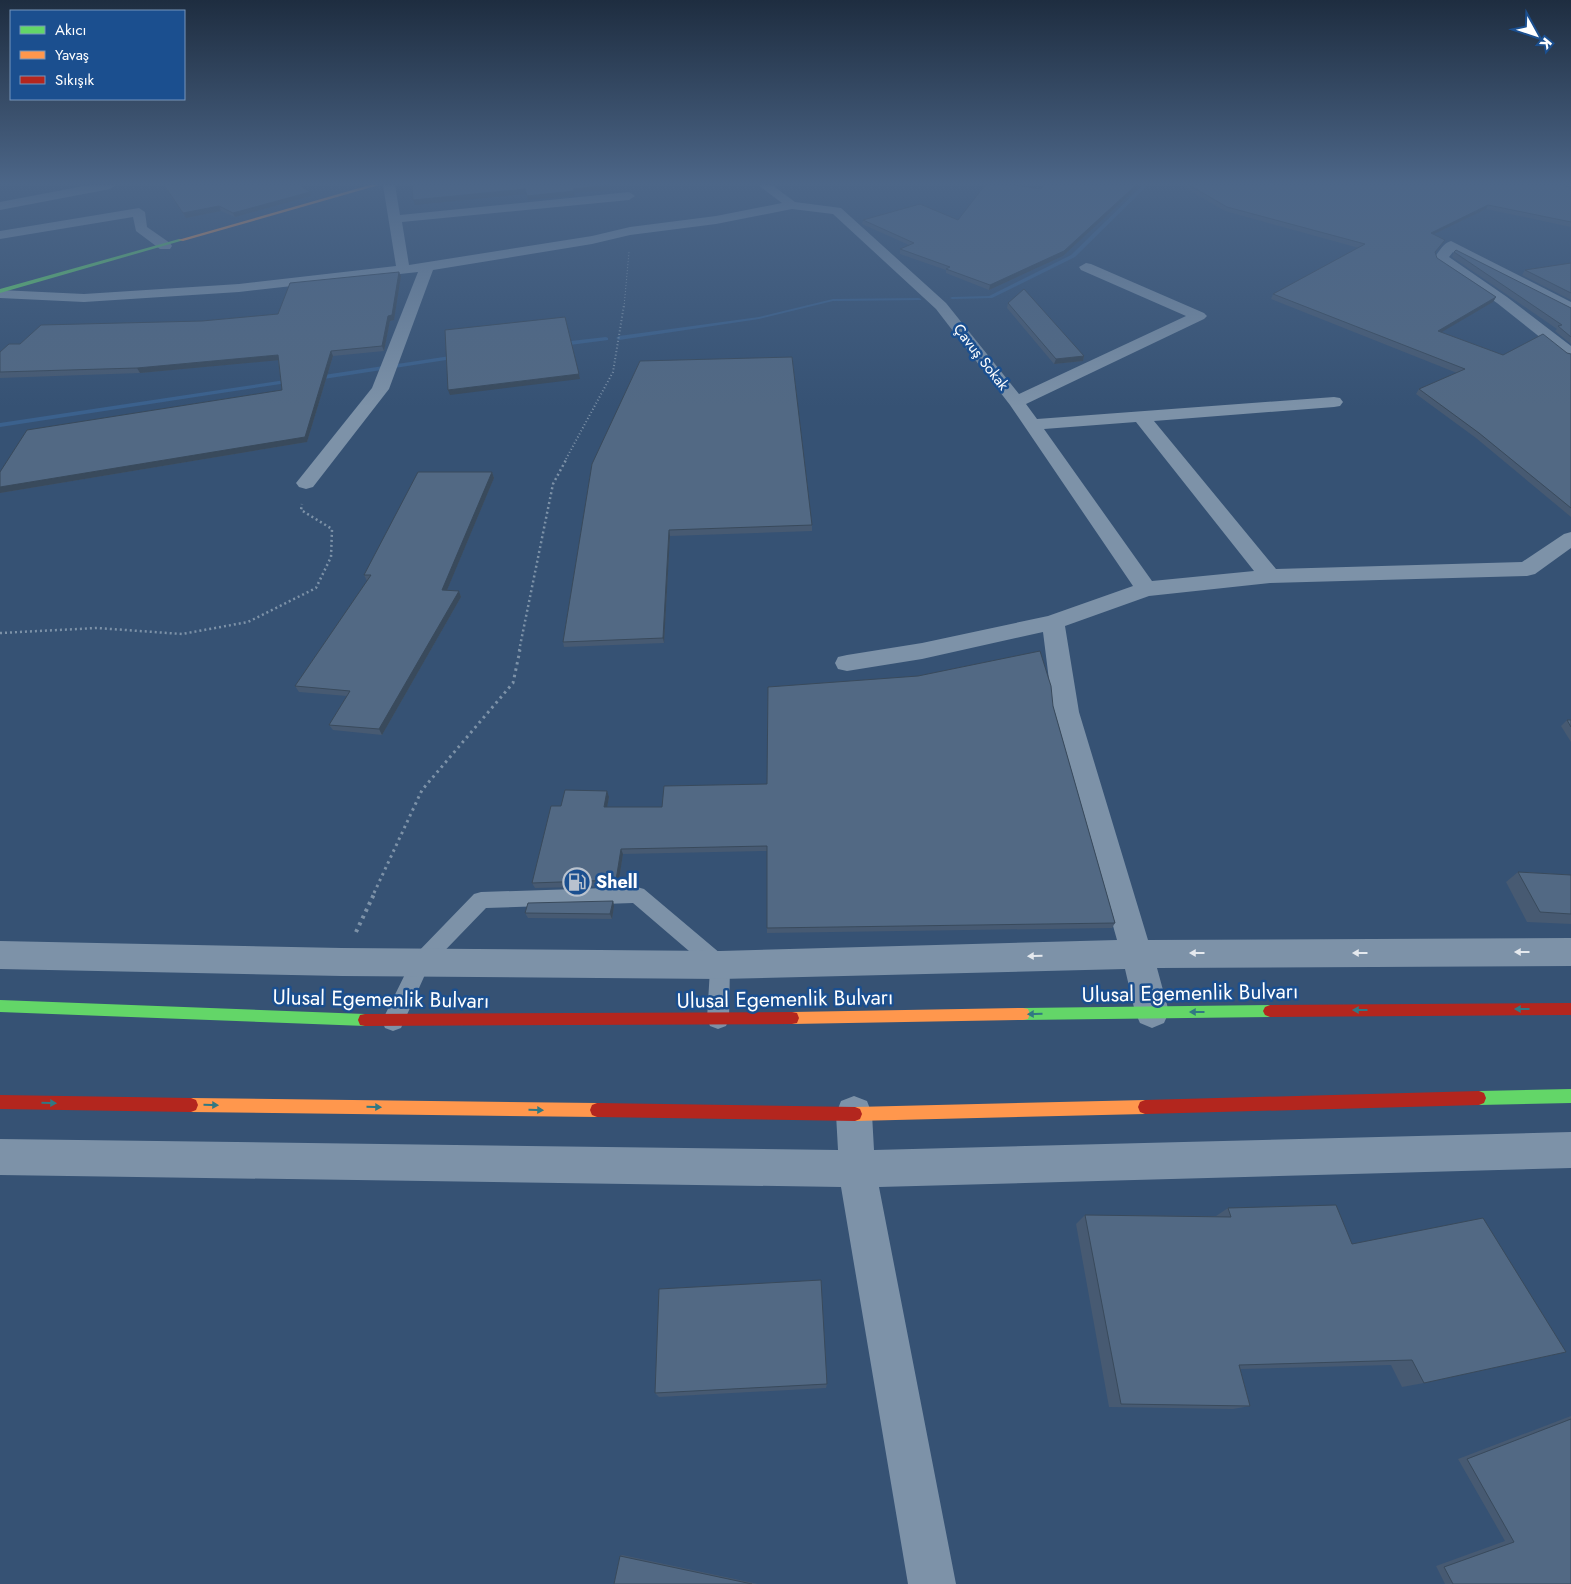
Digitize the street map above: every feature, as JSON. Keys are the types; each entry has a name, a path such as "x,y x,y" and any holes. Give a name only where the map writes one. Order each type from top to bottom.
{"main road":[{"path":"0,293 120,259"},
{"name":"Ulusal Egemenlik Bulvarı","path":"0,1006 393,1021 1571,1009"},
{"path":"0,1102 854,1114 1571,1096"}],"street":[{"path":"401,259 403,269"},
{"path":"0,293 84,298 239,288 426,267 476,259"},
{"name":"Çavuş Sokak","path":"889,259 941,306 1016,402 1146,590"},
{"path":"1442,259 1502,300 1571,354"},
{"path":"1477,259 1571,308"},
{"path":"306,483 380,389 399,343 426,267"},
{"path":"1016,402 1199,316 1086,267"},
{"path":"1031,425 1334,402"},
{"path":"1141,417 1270,576"},
{"path":"847,663 922,651 1053,622 1146,590 1270,576 1526,569 1571,538"},
{"path":"1053,622 1066,712 1137,954 1152,1012"},
{"path":"0,955 342,962 720,965 1137,954 1571,952"},
{"path":"854,1114 858,1169 932,1584"},
{"path":"0,1157 858,1169 1571,1150"}],"lane":[{"path":"393,1021 421,962 481,900 638,895 720,965 718,1019"}],"path":[{"path":"342,962 422,790 513,684 553,484 613,372 624,310 628,259"},
{"path":"0,633 97,628 182,634 248,622 316,588 330,558 332,529 301,510 306,483"}],"building":[{"path":"928,259 1047,259 990,285 946,269 950,267"},
{"path":"1338,259 1438,259 1496,297 1438,331 1503,355 1543,334 1567,353 1571,354 1571,508 1479,433 1419,389 1465,369 1273,294"},
{"path":"1464,259 1474,259 1571,308 1571,337 1558,326 1562,325"},
{"path":"1571,263 1571,293 1525,270"},
{"path":"399,272 392,315 388,316 382,346 331,351 305,437 0,487 0,472 27,430 282,390 278,355 137,368 0,372 0,352 9,344 20,344 41,325 202,321 278,314 290,283"},
{"path":"1024,289 1084,356 1056,359 1008,303"},
{"path":"565,317 579,374 448,390 445,330"},
{"path":"792,357 812,525 669,530 663,638 563,642 592,464 640,361"},
{"path":"418,472 492,472 442,590 459,591 379,729 329,725 350,691 295,686 371,575 364,575"},
{"path":"1040,651 1051,686 1053,706 1115,923 767,928 767,846 621,849 616,880 532,883 551,806 561,806 565,790 607,791 604,807 662,807 664,786 767,784 768,687 918,676"},
{"path":"1518,872 1571,875 1571,914 1540,912"},
{"path":"613,901 610,914 525,913 528,903"},
{"path":"1336,1205 1352,1244 1483,1218 1566,1352 1424,1383 1412,1360 1239,1365 1250,1406 1121,1404 1085,1215 1231,1217 1228,1208"},
{"path":"821,1280 827,1384 655,1393 659,1289"},
{"path":"1571,1419 1571,1584 1453,1584 1444,1567 1514,1542 1467,1459"},
{"path":"620,1556 752,1584 614,1584"}],"waterway":[{"path":"952,298 990,297 1067,259"},
{"path":"619,338 759,318 833,300 919,299"},
{"path":"562,344 606,339"},
{"path":"317,378 457,357"},
{"path":"0,425 292,381"}],"traffic: fast":[{"path":"0,291 114,259"},
{"path":"0,1006 365,1020"},
{"path":"1023,1014 1270,1011"},
{"path":"1479,1098 1571,1096"}],"traffic: slow":[{"path":"792,1018 1023,1014"},
{"path":"191,1105 597,1110"},
{"path":"855,1114 1145,1107"}],"traffic: jam":[{"path":"1270,1011 1571,1009"},
{"path":"365,1020 792,1018"},
{"path":"1145,1107 1479,1098"},
{"path":"0,1102 191,1105"},
{"path":"597,1110 855,1114"}],"place":[{"name":"Shell","path":"577,882"}]}
